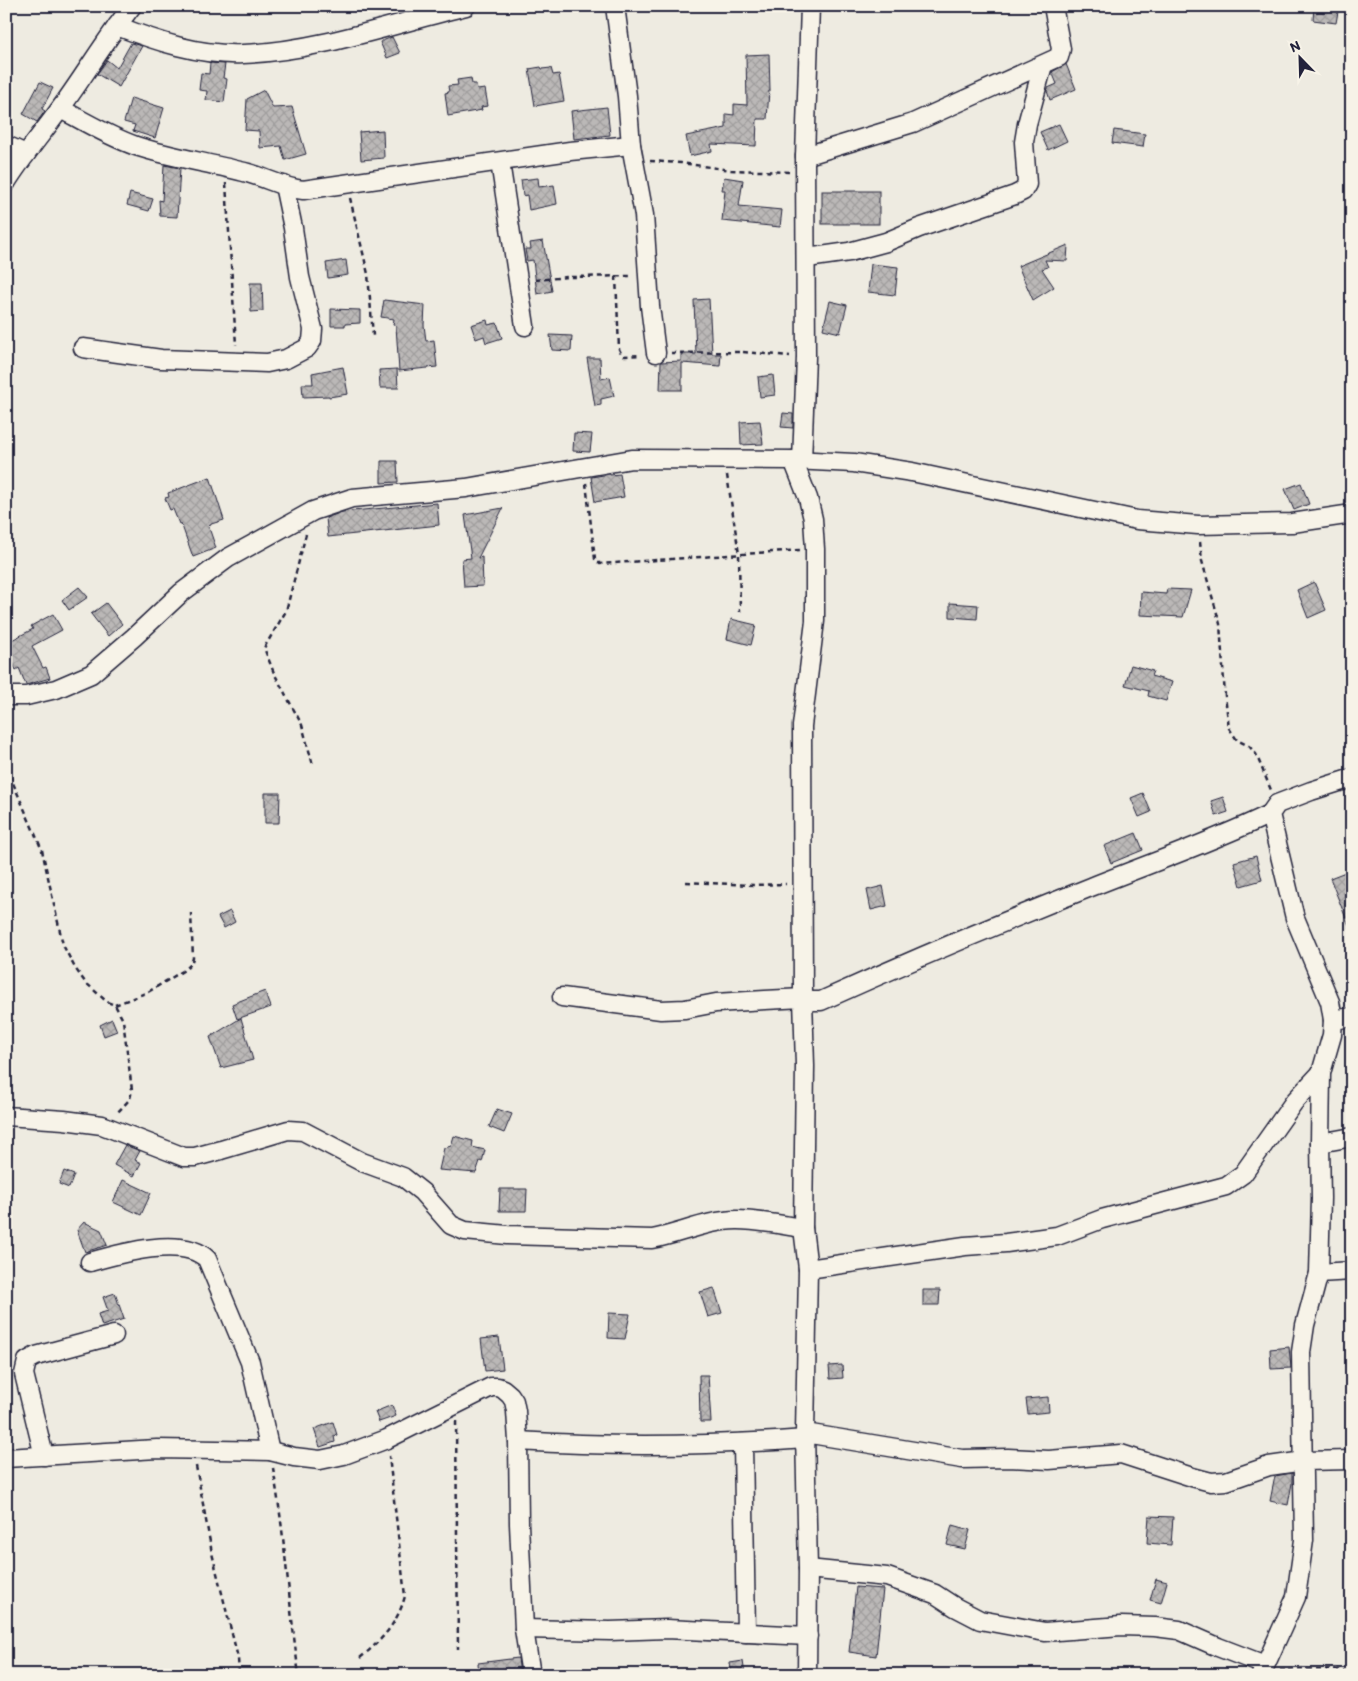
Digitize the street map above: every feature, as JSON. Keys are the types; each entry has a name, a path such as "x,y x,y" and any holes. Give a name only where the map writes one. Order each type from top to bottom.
{"street":[{"path":"6,183 61,109 132,6"},
{"path":"117,26 145,37 196,51 241,54 296,48 360,34 466,6"},
{"path":"615,6 627,96 632,152 644,215 650,306 656,353"},
{"path":"807,1675 808,1569 805,1436 808,1269 803,1228 805,1066 802,726 815,621 815,549 813,519 798,461 806,357 807,258 805,164 810,6"},
{"path":"805,164 913,122 1059,57 1053,6"},
{"path":"807,258 849,252 886,242 919,228 1016,195 1023,190 1027,184 1024,142 1043,65"},
{"path":"61,109 100,130 135,145 168,155 264,177 294,190 309,190 500,162 632,152"},
{"path":"6,145 26,154"},
{"path":"500,162 525,326"},
{"path":"83,348 162,358 267,363 286,359 307,348 312,341 313,329 300,277 284,185"},
{"path":"6,696 26,696 56,689 91,674 182,593 228,558 313,511 352,498 466,488 632,459 854,462 912,472 1137,520 1198,525 1292,523 1352,514"},
{"path":"562,997 661,1010 716,1003 803,998 811,1001 821,1001 916,958 1091,886 1236,830 1311,791 1352,778"},
{"path":"808,1569 887,1577 935,1594 980,1620 1045,1632 1121,1626 1180,1630 1263,1670 1296,1597 1304,1540 1301,1352 1305,1325 1319,1273 1321,1073 1332,1034 1333,1020 1330,1002 1295,918 1274,809"},
{"path":"1333,1020 1352,1017"},
{"path":"808,1269 956,1247 1057,1236 1102,1219 1226,1186 1242,1174 1294,1102 1321,1073"},
{"path":"6,1116 102,1125 184,1157 194,1157 288,1130 303,1131 362,1162 404,1177 422,1192 451,1225 465,1231 507,1236 652,1239 671,1236 721,1222 737,1220 803,1228"},
{"path":"1320,1143 1352,1137"},
{"path":"90,1262 125,1252 157,1248 189,1249 201,1253 207,1259 250,1362 270,1451"},
{"path":"1319,1273 1352,1271"},
{"path":"44,1456 24,1374 27,1361 36,1356 114,1335"},
{"path":"6,1458 157,1449 270,1451 294,1457 320,1460 344,1456 388,1439 491,1387 504,1389 514,1401 518,1441 519,1524 524,1629 531,1675"},
{"path":"518,1441 585,1445 743,1444 805,1436 962,1459 1008,1458 1049,1460 1121,1454 1211,1482 1226,1482 1269,1466 1304,1461 1352,1460"},
{"path":"743,1444 746,1633"},
{"path":"524,1629 610,1631 668,1628 808,1636"}],"path":[{"path":"632,152 681,163 731,170 805,164"},
{"path":"226,168 238,362"},
{"path":"347,184 368,274 373,336"},
{"path":"616,276 621,353 625,356 656,353 742,352 806,357"},
{"path":"519,283 568,277 648,276"},
{"path":"724,459 739,554 740,612"},
{"path":"584,467 590,521 597,562 600,564 815,549"},
{"path":"313,511 304,538 286,611 264,648 274,673 302,725 313,765"},
{"path":"1198,525 1202,560 1220,624 1229,728 1237,740 1249,746 1256,754 1274,809"},
{"path":"6,767 42,850 63,945 85,982 107,1002 115,1005 123,1020 132,1090 130,1098 125,1105 102,1125"},
{"path":"686,882 753,885 802,884"},
{"path":"115,1005 148,992 191,964 193,958 191,913"},
{"path":"456,1404 458,1649"},
{"path":"360,1658 389,1630 402,1607 405,1596 388,1439"},
{"path":"193,1450 212,1553 238,1658 239,1675"},
{"path":"270,1451 280,1511 292,1624 300,1675"},
{"path":"1263,1670 1338,1670 1352,1673"}],"building":[{"path":"1314,6 1339,6 1336,23 1313,20"},
{"path":"392,37 400,53 387,58 380,42"},
{"path":"131,43 142,46 119,87 97,74 107,60 117,68"},
{"path":"769,54 770,91 767,119 757,119 756,146 711,144 712,151 690,156 686,136 726,128 726,114 734,115 734,104 747,105 746,55"},
{"path":"210,63 225,64 223,78 227,79 224,102 206,100 207,91 199,90 201,73 209,74"},
{"path":"1066,64 1076,89 1050,100 1048,88 1057,84 1052,72"},
{"path":"541,67 542,69 551,68 553,75 559,74 564,101 535,106 529,69"},
{"path":"471,78 472,84 476,84 477,90 485,89 488,106 481,107 482,110 448,116 445,93 449,92 448,86 458,85 457,80"},
{"path":"40,82 53,88 42,109 45,111 37,122 23,114"},
{"path":"264,90 273,108 292,107 306,154 285,160 281,146 260,148 259,131 245,130 247,99"},
{"path":"131,98 164,108 155,138 133,131 135,125 124,122"},
{"path":"607,107 610,135 574,139 571,111"},
{"path":"1059,124 1067,141 1048,150 1040,132"},
{"path":"383,130 384,158 361,160 359,132"},
{"path":"1114,130 1145,134 1143,147 1112,143"},
{"path":"164,165 180,168 177,217 160,216 159,200 162,201"},
{"path":"724,177 743,180 739,206 782,210 780,227 722,221 725,190 722,190"},
{"path":"538,178 539,187 554,185 557,204 529,210 527,195 523,196 521,180"},
{"path":"822,191 879,191 879,224 822,224"},
{"path":"130,193 153,199 149,211 127,205"},
{"path":"543,241 552,291 537,294 533,260 527,261 525,249 531,249 530,243"},
{"path":"1068,245 1067,261 1045,260 1048,267 1042,269 1054,287 1033,300 1018,266"},
{"path":"346,260 348,275 328,278 326,263"},
{"path":"871,264 898,267 895,295 868,292"},
{"path":"250,283 262,283 263,311 251,312"},
{"path":"709,299 712,354 721,354 720,366 682,363 682,390 660,390 661,362 681,361 681,354 696,354 694,300"},
{"path":"384,300 425,305 424,325 426,341 434,340 437,367 399,371 396,326 393,325 394,319 381,317"},
{"path":"830,301 847,305 840,333 823,329"},
{"path":"331,309 360,310 360,323 331,326"},
{"path":"487,320 488,325 497,323 502,338 486,343 484,336 476,339 471,325"},
{"path":"550,335 572,336 571,351 552,350"},
{"path":"587,358 600,358 601,379 610,377 614,396 601,399 601,405 595,406"},
{"path":"343,367 348,394 329,397 303,397 302,384 313,384 312,373"},
{"path":"397,369 398,388 380,388 379,370"},
{"path":"773,375 775,395 760,397 758,377"},
{"path":"783,413 793,414 793,428 781,427"},
{"path":"760,421 763,444 741,445 740,422"},
{"path":"574,433 592,434 590,452 573,451"},
{"path":"381,461 397,461 398,482 381,483"},
{"path":"620,474 624,497 595,502 591,477"},
{"path":"210,477 224,520 208,525 216,548 193,557 181,523 179,524 173,509 170,510 165,498 169,497 168,493"},
{"path":"1301,483 1309,504 1294,510 1285,489"},
{"path":"437,503 439,525 328,537 326,518 342,512"},
{"path":"503,508 478,558 482,557 483,586 464,587 462,559 471,558 465,515"},
{"path":"1314,582 1326,610 1308,618 1297,590"},
{"path":"79,587 88,597 69,610 62,600"},
{"path":"1167,589 1191,590 1183,617 1140,615 1141,592 1166,594"},
{"path":"106,603 122,624 108,636 91,614"},
{"path":"950,603 978,605 977,619 950,617"},
{"path":"53,614 62,630 32,646 43,668 46,667 50,678 26,685 19,668 16,670 6,650 6,643 33,629 31,626"},
{"path":"731,619 756,625 751,645 727,639"},
{"path":"1131,665 1153,671 1151,676 1172,682 1166,701 1148,696 1149,691 1125,685"},
{"path":"265,793 280,793 279,823 265,823"},
{"path":"1143,793 1151,812 1139,817 1131,798"},
{"path":"1223,797 1228,812 1216,816 1211,801"},
{"path":"1136,833 1143,850 1111,863 1104,846"},
{"path":"1256,856 1262,880 1241,886 1234,862"},
{"path":"1348,871 1352,882 1351,931 1330,878"},
{"path":"883,886 887,906 871,910 867,890"},
{"path":"230,911 235,922 224,928 218,917"},
{"path":"265,991 271,1007 237,1019 232,1004"},
{"path":"241,1018 253,1060 221,1068 210,1037"},
{"path":"112,1019 117,1031 104,1036 100,1025"},
{"path":"497,1109 512,1114 504,1133 489,1127"},
{"path":"454,1136 473,1141 472,1147 485,1150 482,1162 480,1161 476,1173 439,1170 444,1148 451,1146"},
{"path":"125,1145 140,1151 135,1160 141,1163 134,1176 114,1165"},
{"path":"64,1171 74,1175 69,1188 59,1184"},
{"path":"123,1180 151,1193 141,1215 113,1202"},
{"path":"500,1189 527,1189 526,1211 499,1211"},
{"path":"84,1222 101,1230 107,1245 85,1252 77,1230"},
{"path":"714,1288 722,1313 708,1317 700,1292"},
{"path":"923,1290 940,1290 939,1305 923,1305"},
{"path":"115,1293 124,1319 102,1326 98,1314 108,1311 103,1297"},
{"path":"609,1313 630,1314 625,1339 608,1338"},
{"path":"499,1337 503,1369 485,1371 481,1339"},
{"path":"1289,1347 1291,1368 1271,1369 1270,1349"},
{"path":"842,1365 843,1378 830,1379 829,1366"},
{"path":"699,1375 708,1375 711,1422 700,1422"},
{"path":"1048,1397 1049,1412 1028,1414 1026,1399"},
{"path":"392,1405 396,1416 379,1422 375,1412"},
{"path":"333,1422 337,1435 334,1436 335,1442 320,1447 314,1429"},
{"path":"1292,1473 1288,1505 1270,1501 1275,1476"},
{"path":"1149,1516 1173,1517 1171,1545 1147,1543"},
{"path":"952,1525 970,1530 965,1549 947,1545"},
{"path":"1156,1579 1167,1582 1161,1603 1150,1600"},
{"path":"856,1587 883,1589 876,1656 849,1652"},
{"path":"518,1658 520,1675 479,1675 478,1663"},
{"path":"743,1661 745,1675 732,1675 730,1663"}]}
